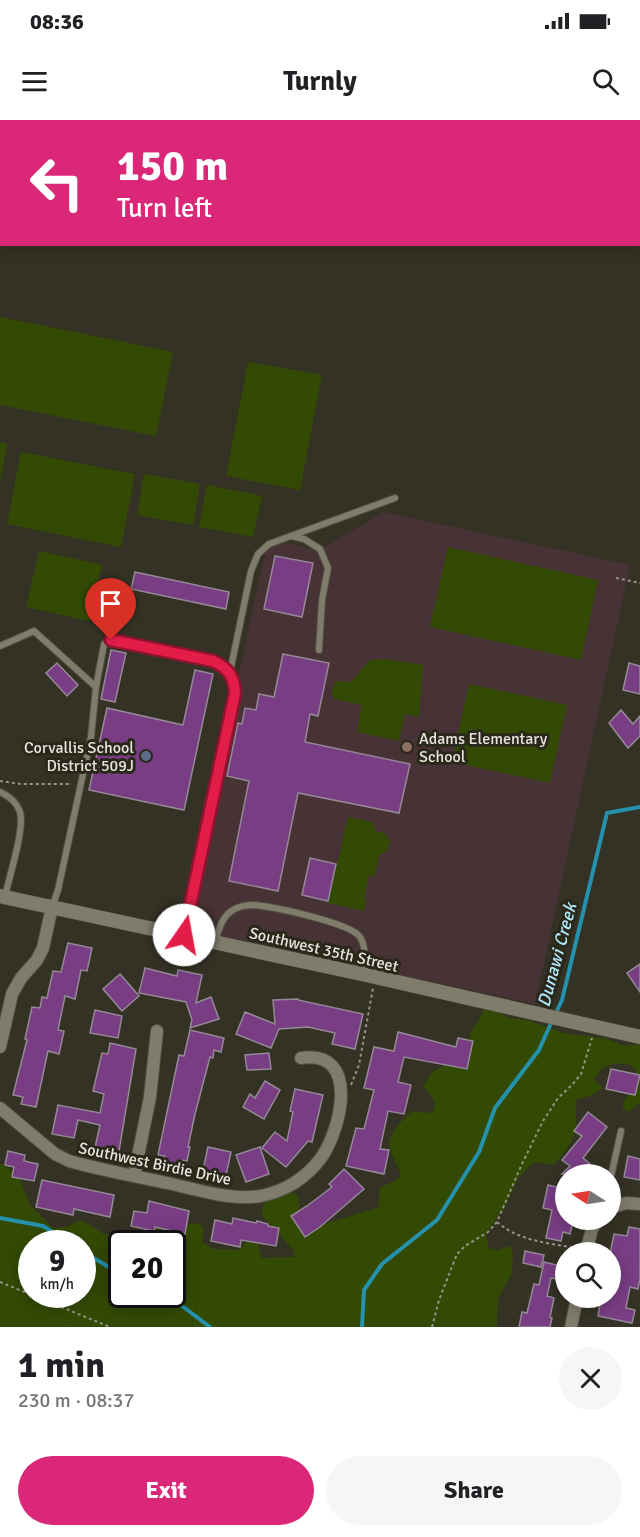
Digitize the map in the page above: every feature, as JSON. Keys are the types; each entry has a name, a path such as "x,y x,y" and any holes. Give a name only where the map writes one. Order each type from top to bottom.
{"street":[{"name":"Southwest 35th Street","path":"2,896 368,975 640,1037"},
{"path":"0,1047 12,994 43,948 52,907"},
{"path":"134,1176 150,1097 157,1031"},
{"path":"301,1058 319,1058 329,1063 340,1080 342,1092"},
{"name":"Southwest Birdie Drive","path":"0,1108 56,1154 69,1161 241,1197 260,1196 278,1191 300,1179 321,1158 334,1131 342,1092"},
{"path":"621,1203 640,1204"},
{"path":"571,1327 575,1308"}],"lane":[{"path":"230,672 251,571 258,554 269,544 395,498"},
{"path":"291,536 304,539 321,549 328,567 322,600 319,650"},
{"path":"0,646 34,631 96,687"},
{"path":"52,907 58,890 91,737 96,687 105,644 111,640 213,661 223,665 230,672 235,693 184,935"},
{"path":"0,792 17,805 21,823 2,896"},
{"path":"214,941 224,918 243,905 255,905 315,918 348,927 359,935 368,975"},
{"path":"614,1164 621,1131"}],"path":[{"path":"616,578 640,583"},
{"path":"0,780 21,784 81,786"},
{"path":"342,1092 351,1086 359,1065 368,975"},
{"path":"432,1327 439,1300 457,1254 465,1245 488,1232 497,1222 543,1121 558,1098 581,1074 595,1027"},
{"path":"497,1222 521,1238 555,1245"},
{"path":"0,1282 110,1327"}],"shaded area":[{"name":"Adams Elementary School","path":"384,512 630,565 535,1004 184,928 268,539 319,550"}],"green space":[{"path":"0,317 173,352 156,436 0,405"},
{"path":"248,362 322,375 300,490 226,476"},
{"path":"0,442 7,444 0,482"},
{"path":"21,452 135,474 121,547 7,524"},
{"path":"144,474 200,484 193,525 137,515"},
{"path":"207,485 262,496 253,537 199,527"},
{"path":"448,547 598,580 581,660 430,627"},
{"path":"39,551 102,565 89,621 26,607"},
{"path":"385,659 423,665 419,717 405,714 399,741 357,732 362,705 334,699 331,691 336,681 351,682 370,660"},
{"path":"469,684 567,705 550,783 452,762"},
{"path":"348,817 372,822 376,831 384,833 390,840 387,851 379,855 375,876 369,875 364,911 328,903"},
{"path":"485,1005 498,1009 507,1018 528,1020 563,1033 605,1038 624,1046 640,1044 640,1103 629,1112 623,1109 626,1098 638,1082 636,1070 631,1065 615,1063 602,1068 594,1079 603,1088 591,1096 577,1099 576,1127 568,1148 554,1165 534,1162 518,1178 506,1205 489,1229 486,1235 489,1248 497,1250 510,1246 513,1253 512,1273 498,1298 497,1327 0,1327 0,1163 18,1174 30,1205 53,1228 66,1227 78,1221 85,1222 104,1234 108,1234 108,1308 186,1308 186,1230 152,1230 163,1221 180,1226 196,1223 204,1229 202,1242 213,1249 239,1250 249,1239 255,1238 262,1258 294,1257 294,1251 262,1215 265,1203 269,1199 278,1195 296,1194 299,1199 298,1214 321,1225 379,1207 379,1188 401,1176 391,1152 392,1134 413,1111 432,1113 434,1102 423,1086 432,1072 444,1066 445,1060 469,1059 470,1033 481,1017"}],"building":[{"path":"275,556 313,563 302,617 264,609"},
{"path":"135,572 229,592 226,609 131,589"},
{"path":"111,650 126,653 115,702 101,699"},
{"path":"283,654 329,663 318,716 310,714 305,742 410,764 399,813 298,793 278,891 229,881 249,781 227,776 238,723 242,724 245,708 256,710 259,694 274,697"},
{"path":"57,663 78,685 67,696 46,673"},
{"path":"629,663 640,666 640,694 623,690"},
{"name":"Corvallis School District 509J","path":"195,670 213,674 184,810 89,790 107,708 183,725"},
{"path":"621,710 633,724 640,716 640,736 628,748 609,723"},
{"path":"310,858 336,864 328,901 302,895"},
{"path":"68,943 92,948 87,971 81,970 75,999 65,996 58,1030 64,1031 59,1054 48,1051 36,1107 21,1104 23,1097 13,1095 27,1040 25,1039 32,1007 40,1008 42,997 47,998 53,971 61,972"},
{"path":"640,964 640,992 627,973"},
{"path":"145,968 177,976 178,970 202,975 196,1003 211,997 219,1019 190,1028 192,1020 186,1002 139,993"},
{"path":"120,974 139,996 122,1011 103,989"},
{"path":"298,999 363,1014 355,1049 332,1044 335,1033 308,1027 279,1029 271,1048 236,1034 245,1012 275,1024 273,1000"},
{"path":"95,1010 122,1016 118,1038 90,1033"},
{"path":"190,1030 224,1038 221,1052 214,1050 213,1058 210,1057 195,1114 187,1161 180,1160 178,1170 162,1167 165,1156 158,1155 179,1055 184,1056"},
{"path":"398,1032 456,1047 458,1038 473,1041 467,1069 404,1057 398,1082 411,1085 404,1114 388,1111 380,1149 389,1150 384,1174 346,1166 356,1128 364,1129 374,1090 364,1088 374,1047 394,1051"},
{"path":"110,1043 136,1049 118,1157 94,1152 100,1125 78,1120 74,1138 52,1134 58,1105 100,1113 104,1094 93,1091 102,1053 108,1054"},
{"path":"269,1053 271,1069 247,1070 245,1055"},
{"path":"611,1069 640,1075 635,1095 606,1089"},
{"path":"265,1081 280,1090 264,1119 243,1107 250,1094 255,1098"},
{"path":"295,1089 323,1095 312,1142 308,1141 286,1167 262,1148 275,1132 287,1141"},
{"path":"588,1112 607,1127 583,1158 590,1164 567,1164 562,1160 582,1136 574,1131"},
{"path":"208,1147 231,1152 226,1175 203,1170"},
{"path":"260,1147 269,1174 246,1182 236,1155"},
{"path":"8,1151 25,1155 24,1161 38,1164 34,1181 12,1177 14,1167 5,1165"},
{"path":"628,1156 640,1159 640,1180 624,1177"},
{"path":"344,1169 364,1189 305,1237 291,1216 332,1187 329,1184"},
{"path":"42,1180 114,1195 110,1217 74,1209 73,1215 36,1207"},
{"path":"548,1185 555,1187 555,1230 571,1230 570,1234 563,1232 561,1241 546,1238 552,1210 543,1208"},
{"path":"149,1201 189,1211 186,1230 155,1227 154,1230 149,1230 131,1226 134,1211 147,1213"},
{"path":"233,1218 256,1223 257,1221 279,1228 276,1246 241,1240 240,1247 211,1241 215,1220 232,1224"},
{"path":"629,1227 640,1229 640,1279 638,1289 630,1287 626,1308 635,1310 632,1323 598,1316 599,1308 621,1308 621,1242 612,1242 614,1234 627,1236"},
{"path":"525,1251 544,1255 541,1267 523,1263"},
{"path":"544,1262 555,1265 555,1279 551,1278 547,1296 554,1298 550,1327 519,1327 522,1312 527,1313 534,1284 539,1285"}],"waterway":[{"name":"Dunawi Creek","path":"555,1015 562,1000 607,813 640,807"},
{"name":"Dunawi Creek","path":"362,1327 364,1290 382,1264 437,1220 479,1152 495,1108 539,1050 552,1021"},
{"name":"Dunawi Creek","path":"0,1218 43,1226 49,1230"},
{"name":"Dunawi Creek","path":"96,1259 108,1267"},
{"name":"Dunawi Creek","path":"185,1308 210,1327"}],"place":[{"name":"Adams Elementary School","path":"407,747"},
{"name":"Corvallis School District 509J","path":"146,756"}],"route":[{"path":"111,640 213,661 223,665 230,672 234,682 235,693 184,935"}]}
